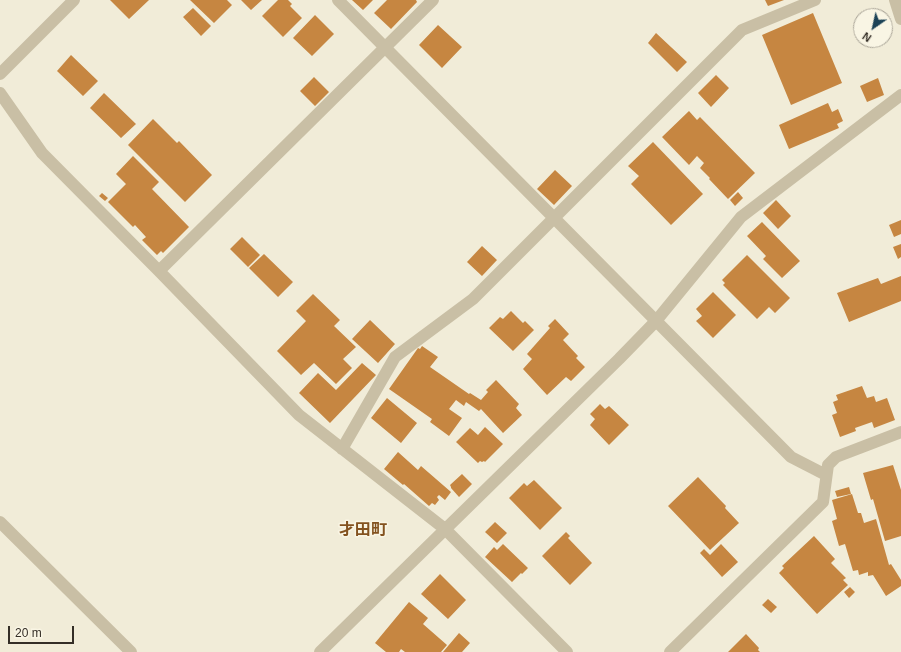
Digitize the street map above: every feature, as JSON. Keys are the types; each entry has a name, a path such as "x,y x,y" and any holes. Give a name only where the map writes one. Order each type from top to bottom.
{"street":[{"path":"0,74 74,0"},
{"path":"338,0 791,458 826,475"},
{"path":"159,271 433,0"},
{"path":"342,448 395,357 473,299 742,30 815,0"},
{"path":"895,0 901,19"},
{"path":"0,93 42,153 299,415 445,529 567,652"},
{"path":"320,652 619,360 656,321 741,217 901,95"},
{"path":"670,652 823,502 828,465 836,457 901,432"},
{"path":"0,522 131,652"}],"building":[{"path":"110,0 149,0 129,19"},
{"path":"190,0 227,0 232,5 214,23"},
{"path":"241,0 262,0 251,10"},
{"path":"278,0 288,0 292,4 290,6 302,18 283,37 262,16"},
{"path":"352,0 373,0 363,10"},
{"path":"387,0 416,0 417,2 391,29 374,13"},
{"path":"765,0 784,0 768,6"},
{"path":"193,8 211,26 201,36 183,17"},
{"path":"813,13 842,83 791,105 762,35"},
{"path":"315,15 334,34 312,56 293,38"},
{"path":"438,25 462,47 442,68 419,45"},
{"path":"656,33 687,62 677,72 648,43"},
{"path":"71,55 98,81 83,96 57,71"},
{"path":"716,75 729,88 711,107 698,93"},
{"path":"314,77 329,92 315,106 300,91"},
{"path":"878,78 884,95 867,102 860,86"},
{"path":"104,93 136,124 121,138 90,108"},
{"path":"828,103 832,112 838,109 843,121 837,124 839,128 789,149 779,125"},
{"path":"689,111 697,120 700,117 755,173 728,199 700,168 704,163 697,156 689,165 662,137"},
{"path":"153,119 177,143 179,141 212,175 185,202 128,145"},
{"path":"653,142 703,194 671,225 631,184 639,176 628,166"},
{"path":"133,156 159,182 152,189 189,227 163,253 161,251 157,255 142,240 146,237 135,225 133,227 108,202 126,184 116,174"},
{"path":"555,170 572,186 554,205 537,189"},
{"path":"738,192 743,198 735,206 730,200"},
{"path":"102,193 108,198 105,201 99,196"},
{"path":"776,200 791,216 778,229 763,213"},
{"path":"901,220 901,234 894,237 889,225"},
{"path":"762,222 800,261 782,278 763,259 766,256 747,236"},
{"path":"242,237 260,255 248,267 230,249"},
{"path":"901,244 901,257 898,259 893,247"},
{"path":"482,246 497,260 482,276 467,262"},
{"path":"264,254 293,282 278,297 249,268"},
{"path":"747,255 790,298 775,313 769,307 757,319 723,285 725,283 722,280"},
{"path":"901,276 901,301 849,322 837,293 878,278 881,284"},
{"path":"713,292 736,315 713,338 696,321 702,316 696,309"},
{"path":"313,294 340,320 334,326 356,347 343,359 352,368 336,384 314,363 301,375 277,351 306,321 296,311"},
{"path":"511,311 523,323 525,321 534,330 513,351 489,328 500,317 503,319"},
{"path":"555,319 569,334 563,340 578,356 576,358 585,367 571,381 566,377 547,395 523,369 532,359 527,354 550,328 548,326"},
{"path":"370,320 395,344 378,363 352,339"},
{"path":"422,346 438,357 430,367 469,394 470,393 481,400 488,392 486,390 496,380 519,404 516,408 522,415 503,433 481,409 479,411 466,402 464,406 456,400 449,409 462,418 449,436 430,422 432,419 389,389 418,348 420,349"},
{"path":"362,363 376,375 330,423 299,393 318,373 336,390"},
{"path":"862,386 867,398 874,396 876,402 887,398 895,420 874,428 872,422 855,428 856,431 840,437 832,415 837,413 833,402 838,400 836,395"},
{"path":"387,398 417,423 401,443 371,418"},
{"path":"600,404 605,409 609,406 629,425 609,445 590,425 595,419 590,414"},
{"path":"485,427 503,444 485,462 480,461 478,463 456,442 470,428 478,435"},
{"path":"398,452 418,470 421,466 451,492 445,500 439,495 437,497 439,500 435,505 432,503 429,506 384,469"},
{"path":"893,465 901,490 901,536 885,541 873,499 871,500 863,473"},
{"path":"462,474 472,484 459,497 450,485"},
{"path":"698,477 726,506 725,508 739,523 710,550 668,506"},
{"path":"534,480 562,508 540,530 509,498 524,483 527,486"},
{"path":"849,487 851,494 837,497 835,491"},
{"path":"852,494 858,513 861,513 864,523 876,519 889,565 891,564 901,580 901,586 886,596 873,575 868,576 868,572 859,575 858,570 853,571 845,544 839,546 832,521 837,519 832,500"},
{"path":"495,522 507,533 497,543 485,532"},
{"path":"566,532 570,536 568,538 592,563 570,585 542,556"},
{"path":"814,536 835,559 831,563 846,578 843,580 848,585 817,614 779,573 784,568 782,566"},
{"path":"503,544 528,568 512,582 485,557 494,547 497,550"},
{"path":"721,544 738,562 722,577 700,553 704,549 710,555"},
{"path":"440,574 466,600 448,619 421,594"},
{"path":"850,587 855,592 849,598 844,592"},
{"path":"768,599 777,607 771,613 762,605"},
{"path":"409,602 428,618 423,624 447,645 441,652 405,652 401,649 399,652 386,652 375,643"},
{"path":"459,633 470,643 462,652 443,652"},
{"path":"746,634 759,648 758,650 760,652 728,652"}],"district":[{"name":"才田町","path":"363,531"}]}
